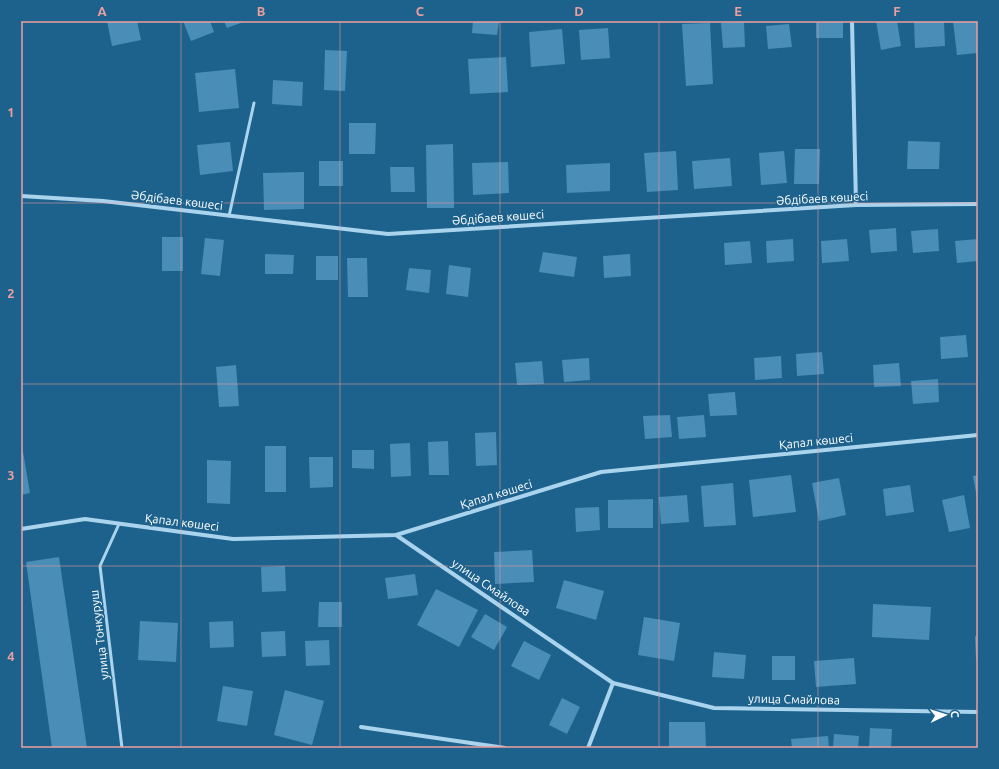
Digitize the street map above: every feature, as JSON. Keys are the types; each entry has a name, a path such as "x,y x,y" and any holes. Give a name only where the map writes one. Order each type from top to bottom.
{"street":[{"path":"852,21 856,205"},
{"name":"Әбдібаев көшесі","path":"21,196 102,201 388,234 856,205 978,204"},
{"name":"Қапал көшесі","path":"21,529 84,519 232,539 396,535 601,472 978,435"},
{"name":"улица Смайлова","path":"396,535 613,684 714,708 978,712"},
{"path":"588,748 613,684"},
{"path":"361,727 504,748"}],"lane":[{"path":"229,216 254,102"},
{"name":"улица Тонкуруш","path":"119,524 100,566 122,748"}],"building":[{"path":"107,21 137,21 141,40 112,46"},
{"path":"183,21 210,21 214,32 191,41"},
{"path":"224,21 246,21 227,28"},
{"path":"473,21 499,21 497,35 472,33"},
{"path":"816,21 843,21 843,38 816,38"},
{"path":"876,21 897,21 901,46 881,50"},
{"path":"914,21 944,21 945,46 915,48"},
{"path":"953,21 978,21 978,53 957,55"},
{"path":"744,22 745,47 723,48 721,23"},
{"path":"710,23 713,84 686,86 682,24"},
{"path":"789,24 792,47 768,49 766,26"},
{"path":"608,28 610,58 581,60 579,30"},
{"path":"562,29 565,64 531,67 529,32"},
{"path":"325,50 347,51 345,91 324,90"},
{"path":"506,57 508,92 470,94 468,59"},
{"path":"235,69 239,108 199,112 195,73"},
{"path":"273,80 303,82 302,106 272,104"},
{"path":"349,123 376,123 375,154 349,154"},
{"path":"908,141 940,142 939,169 907,169"},
{"path":"230,142 233,171 200,175 197,145"},
{"path":"453,144 454,208 427,208 426,145"},
{"path":"795,149 820,149 819,184 794,184"},
{"path":"676,151 678,190 647,192 644,153"},
{"path":"784,151 787,183 761,185 759,153"},
{"path":"730,158 732,186 694,189 692,161"},
{"path":"319,161 343,161 343,186 319,186"},
{"path":"508,162 509,193 473,195 472,163"},
{"path":"610,163 610,191 567,193 566,165"},
{"path":"390,167 414,167 415,192 391,192"},
{"path":"304,172 304,209 264,210 263,173"},
{"path":"896,228 897,251 871,253 869,230"},
{"path":"938,229 939,251 913,253 911,231"},
{"path":"162,237 183,237 183,271 162,271"},
{"path":"205,238 224,240 220,276 201,274"},
{"path":"793,239 794,261 767,263 766,241"},
{"path":"847,239 849,261 822,263 821,241"},
{"path":"978,239 978,261 957,263 955,241"},
{"path":"750,241 752,263 725,265 724,243"},
{"path":"543,252 577,257 574,277 539,272"},
{"path":"265,254 294,255 293,274 265,274"},
{"path":"630,254 631,276 604,278 603,256"},
{"path":"316,256 338,256 338,280 316,280"},
{"path":"347,258 367,258 368,297 348,297"},
{"path":"449,265 471,268 468,297 446,294"},
{"path":"409,268 431,270 429,293 406,290"},
{"path":"966,335 968,357 941,359 940,337"},
{"path":"822,352 824,374 797,376 796,354"},
{"path":"781,356 782,378 755,380 754,358"},
{"path":"589,358 590,380 564,382 562,360"},
{"path":"542,361 544,384 517,385 515,363"},
{"path":"899,363 901,386 874,387 873,365"},
{"path":"236,365 239,406 219,407 216,367"},
{"path":"938,379 939,402 913,404 911,381"},
{"path":"735,392 737,415 710,416 708,394"},
{"path":"670,415 672,437 645,439 643,416"},
{"path":"704,415 706,437 679,439 677,417"},
{"path":"496,432 497,465 476,466 475,433"},
{"path":"21,440 30,493 21,495"},
{"path":"448,441 449,475 429,475 428,442"},
{"path":"410,443 411,476 391,477 390,444"},
{"path":"265,446 286,446 286,492 265,492"},
{"path":"352,450 374,450 374,469 352,468"},
{"path":"309,457 333,457 333,487 310,488"},
{"path":"207,460 231,461 230,504 207,503"},
{"path":"791,475 796,512 753,517 749,480"},
{"path":"978,475 978,498 977,498 973,476"},
{"path":"839,478 846,515 819,521 812,483"},
{"path":"733,483 736,525 704,527 701,486"},
{"path":"910,485 914,512 886,516 883,489"},
{"path":"687,495 689,522 661,524 659,497"},
{"path":"964,495 970,528 949,532 942,500"},
{"path":"653,499 653,528 608,528 608,500"},
{"path":"599,507 600,530 576,532 575,508"},
{"path":"532,550 534,582 495,584 494,552"},
{"path":"59,557 87,748 52,748 26,562"},
{"path":"285,566 286,591 262,592 261,567"},
{"path":"415,574 418,595 388,599 385,578"},
{"path":"564,580 604,591 596,620 556,608"},
{"path":"436,589 478,610 459,647 417,625"},
{"path":"319,602 342,602 342,627 318,627"},
{"path":"873,604 931,607 929,640 872,637"},
{"path":"485,614 507,627 494,650 471,637"},
{"path":"644,617 680,623 674,661 638,655"},
{"path":"140,621 178,623 176,662 138,660"},
{"path":"233,621 234,647 210,648 209,622"},
{"path":"285,631 286,656 262,657 261,632"},
{"path":"975,636 978,636 978,659 976,659"},
{"path":"329,640 330,665 306,666 305,641"},
{"path":"524,641 551,655 539,680 511,666"},
{"path":"714,652 746,655 744,679 712,677"},
{"path":"772,656 795,656 795,680 772,680"},
{"path":"854,658 856,684 816,687 814,661"},
{"path":"223,686 253,691 247,726 217,721"},
{"path":"285,690 324,701 312,745 274,735"},
{"path":"562,698 580,707 567,734 549,725"},
{"path":"669,722 705,722 706,748 669,748"},
{"path":"870,728 892,729 891,748 869,748"},
{"path":"834,734 859,736 858,748 833,748"},
{"path":"828,736 829,748 792,748 791,739"}]}
